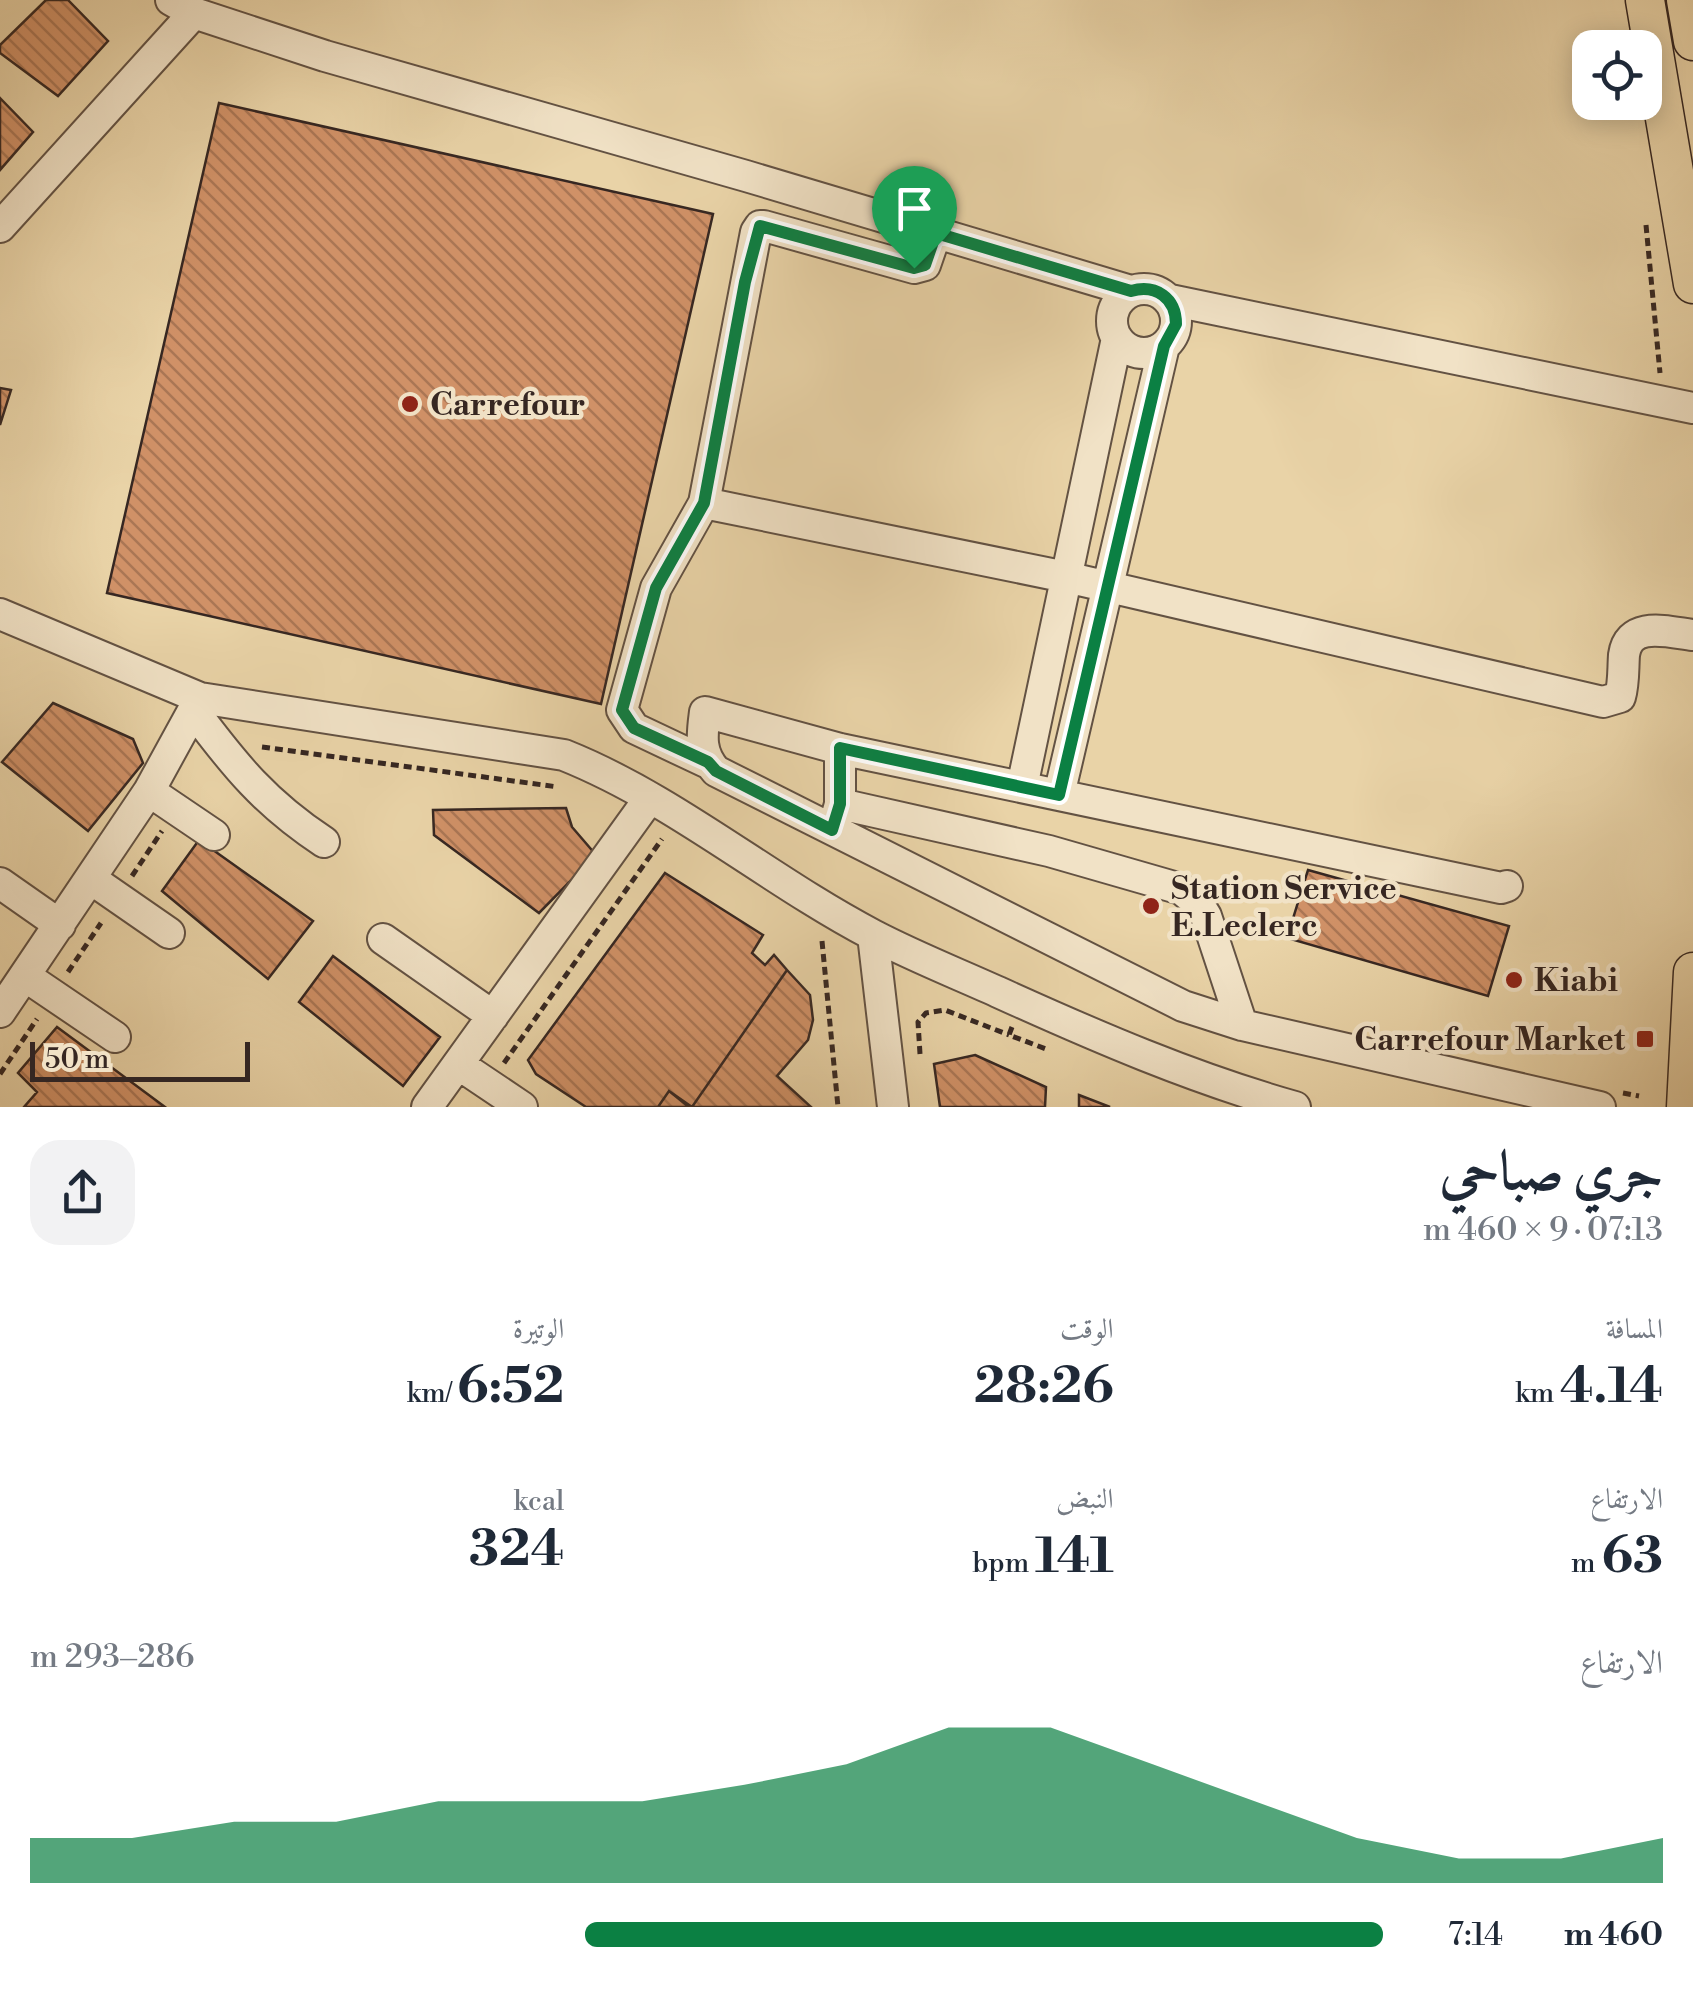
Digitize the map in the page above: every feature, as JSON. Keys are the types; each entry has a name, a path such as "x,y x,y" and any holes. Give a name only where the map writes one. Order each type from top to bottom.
{"main road":[{"path":"1644,0 1693,284"},
{"path":"1686,0 1693,41"},
{"path":"1686,1107 1693,972"}],"street":[{"path":"0,226 182,6 325,56 1131,291 1152,289 1170,300 1693,408"},
{"path":"936,233 925,265 914,268 760,226 745,282 704,503 656,588 622,710 634,728 708,762 716,771 836,817 1183,1006 1242,1025 1600,1107"},
{"path":"1022,787 1116,338 1113,311 1131,291"},
{"path":"1059,795 1164,346 1176,324 1170,300"},
{"path":"1116,338 1138,352 1164,346"},
{"path":"704,503 1066,577 1603,702 1620,697 1628,641 1638,632 1693,635"},
{"path":"0,614 197,704 564,755 594,767 872,934 1111,1044 1224,1087 1295,1107"},
{"path":"0,1012 149,791 197,704"},
{"path":"197,704 258,791 324,842"},
{"path":"708,762 702,742 705,712 840,748 1501,888 1507,886"},
{"path":"836,817 840,748"},
{"path":"149,791 214,835"},
{"path":"426,1107 649,799"},
{"path":"836,817 1049,851 1181,889 1206,916 1242,1025"},
{"path":"91,879 169,934"},
{"path":"0,883 60,925"},
{"path":"872,934 894,1107"},
{"path":"384,939 492,1016"},
{"path":"24,976 115,1037"},
{"path":"458,1064 522,1107"}],"path":[{"path":"1645,213 1661,382"},
{"path":"489,1085 678,816"},
{"path":"818,902 838,1107"},
{"path":"920,1054 918,1022 926,1013 946,1010 1009,1036"}],"building":[{"path":"46,0 68,0 108,41 58,96 0,53 0,45"},
{"path":"0,98 33,132 0,170"},
{"path":"219,103 713,214 601,704 107,593"},
{"path":"0,388 11,390 0,425"},
{"path":"53,703 133,739 143,763 88,831 2,762"},
{"path":"566,808 572,827 596,855 539,913 434,835 433,810"},
{"path":"199,840 313,921 268,979 162,891"},
{"path":"1308,870 1509,926 1488,996 1287,938"},
{"path":"665,873 763,935 752,953 765,965 774,955 787,970 692,1107 669,1091 658,1107 586,1107 536,1074 528,1060"},
{"path":"333,956 440,1037 403,1086 299,1002"},
{"path":"787,970 810,995 813,1020 808,1040 777,1076 811,1107 692,1107"},
{"path":"57,1027 165,1107 24,1107 37,1092 18,1073"},
{"path":"975,1055 1046,1087 1045,1107 940,1107 934,1064"},
{"path":"669,1091 689,1107 658,1107"},
{"path":"1079,1095 1110,1107 1079,1107"}],"place":[{"name":"Carrefour","path":"410,404"},
{"name":"Station Service E.Leclerc","path":"1151,906"},
{"name":"Kiabi","path":"1514,980"},
{"name":"Carrefour Market","path":"1645,1039"}],"route":[{"path":"764,226 914,268 925,265 936,233 1131,291 1156,291 1172,304 1176,324 1174,334 1164,346 1059,795 840,748 840,804 832,830 716,771 708,762 634,728 622,710 656,588 704,503 756,232 764,226"}]}
